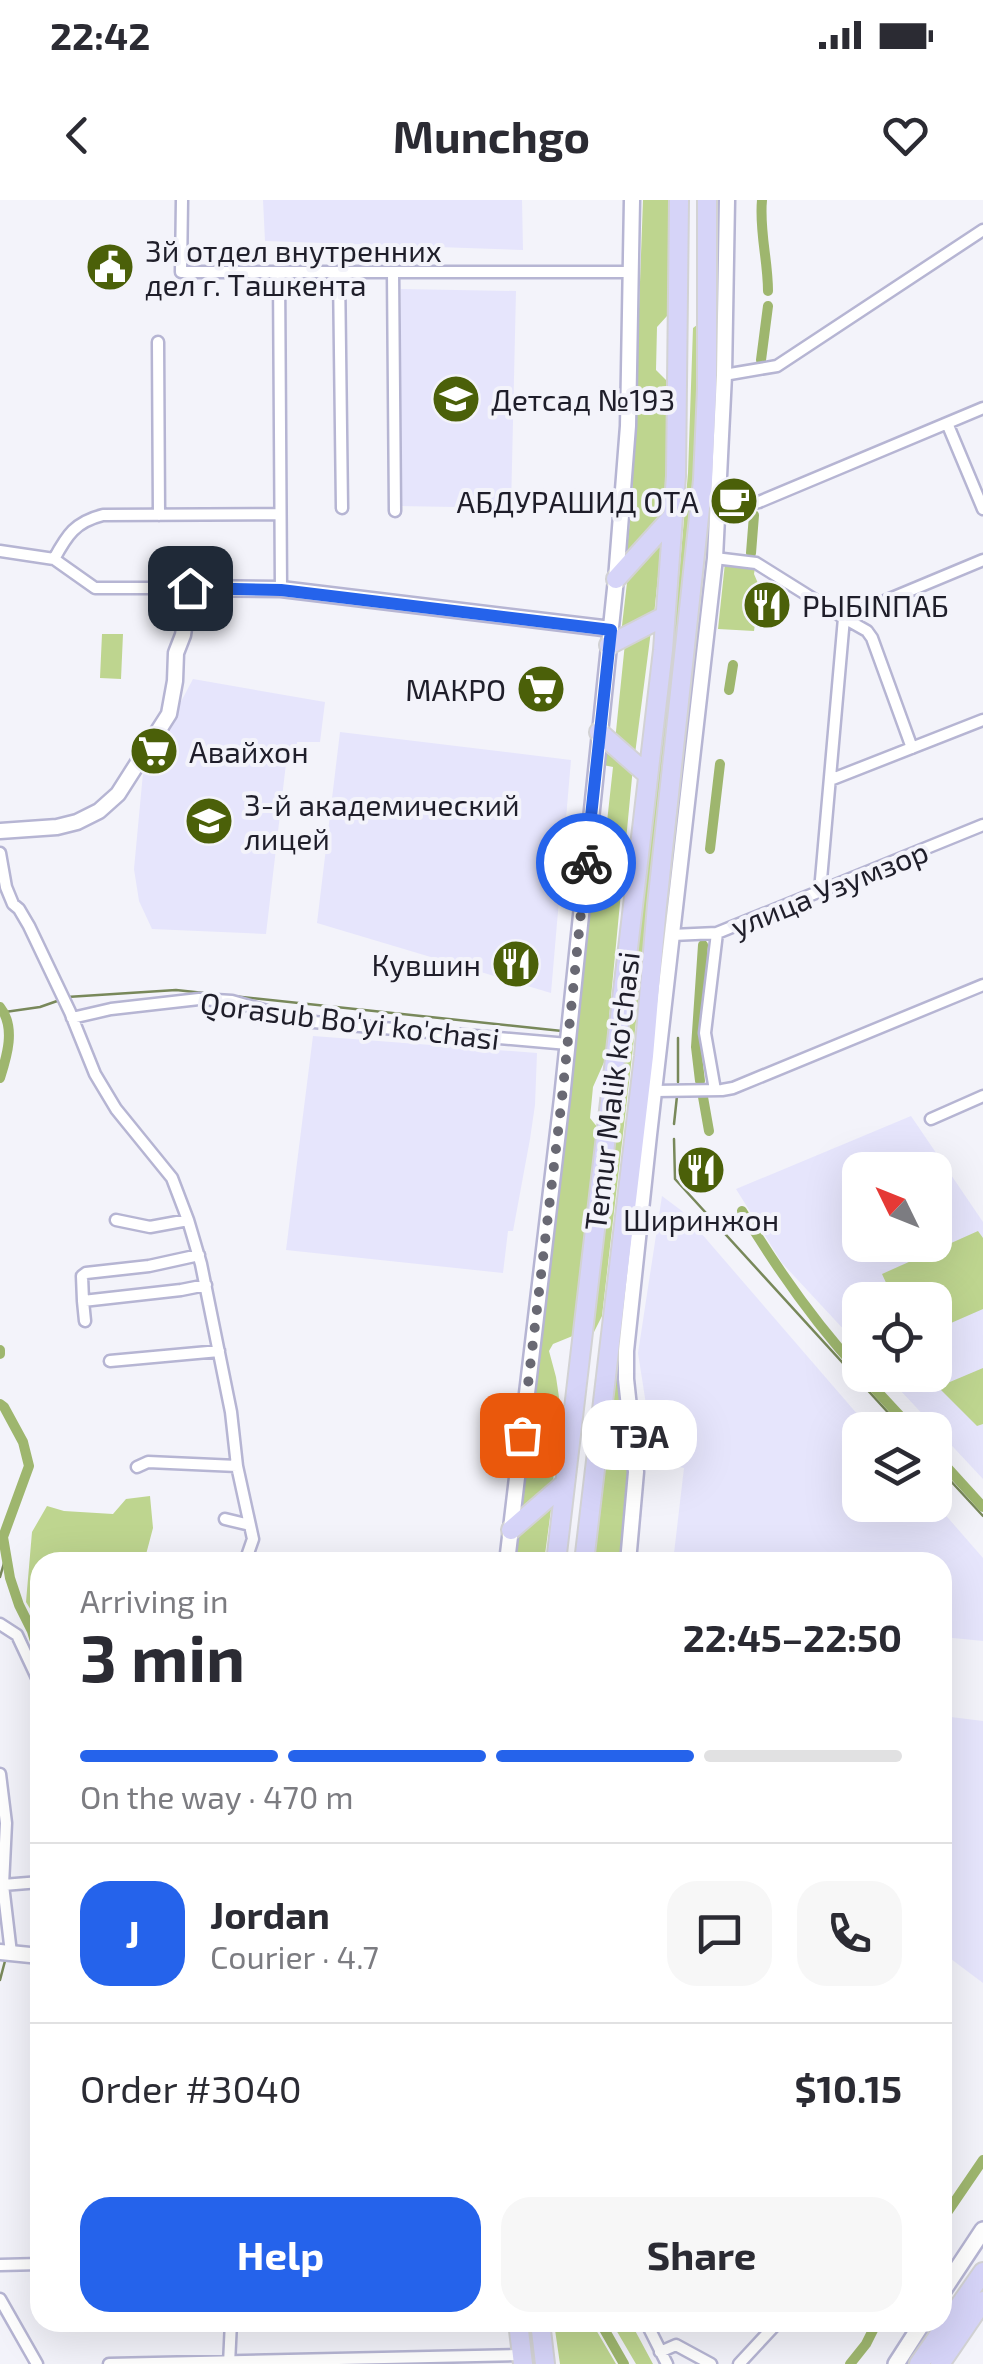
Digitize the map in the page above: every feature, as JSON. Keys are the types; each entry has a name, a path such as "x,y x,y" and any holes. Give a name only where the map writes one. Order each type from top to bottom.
{"highway":[{"name":"Temur Malik ko'chasi","path":"557,1552 665,616 674,516 679,200"},
{"name":"Temur Malik ko'chasi","path":"585,1552 644,1049 703,480 707,200"},
{"path":"679,308 707,308"},
{"path":"616,579 674,516"},
{"path":"610,638 665,616"},
{"path":"600,732 648,775"},
{"path":"576,1373 592,1362 600,1364 606,1372"},
{"path":"511,1530 564,1484"},
{"path":"952,2325 983,2272"},
{"path":"931,2361 983,2301"},
{"path":"519,2332 522,2360"},
{"path":"541,2332 545,2364"},
{"path":"931,2361 948,2332"}],"main road":[{"path":"952,2277 983,2230"},
{"path":"896,2364 917,2332"}],"street":[{"path":"182,200 181,272 631,272"},
{"path":"508,1552 568,1044 616,579 628,426 632,200"},
{"path":"629,1552 636,1472 626,1351 716,558 726,200"},
{"path":"724,376 773,368 983,230"},
{"path":"279,272 281,590"},
{"path":"339,272 342,508"},
{"path":"393,272 395,510"},
{"path":"158,342 158,515"},
{"path":"719,510 759,502 983,408"},
{"path":"947,423 983,509"},
{"path":"54,559 68,534 90,518 103,515 279,514"},
{"path":"0,551 54,559 95,588 281,590 610,638"},
{"path":"716,558 756,563 867,631 912,748"},
{"path":"844,618 983,560"},
{"path":"0,832 77,822 99,811 118,794 169,714 176,653 183,635 190,588"},
{"path":"820,891 844,618"},
{"path":"830,780 983,720"},
{"name":"улица Узумзор","path":"672,935 717,933 983,825"},
{"path":"0,853 13,904 30,926 95,1074 116,1109 172,1178 188,1220 206,1285 230,1412 250,1525 250,1552"},
{"path":"714,1090 705,1032 717,933"},
{"path":"654,1091 733,1088 983,984"},
{"name":"Qorasub Bo'yi ko'chasi","path":"72,1018 112,1009 199,1000 232,1001 302,1021 568,1044"},
{"path":"644,1049 657,1065"},
{"path":"931,1119 983,1096"},
{"path":"622,1236 640,1218"},
{"path":"116,1220 150,1227 188,1220"},
{"path":"85,1321 84,1274 199,1255"},
{"path":"84,1301 206,1285"},
{"path":"110,1362 218,1352"},
{"path":"136,1467 148,1462 237,1466"},
{"path":"225,1519 250,1525"},
{"path":"0,1624 16,1636 30,1664"},
{"path":"0,1774 6,1823 6,1953"},
{"path":"4,1885 30,1883"},
{"path":"0,2266 30,2264"},
{"path":"0,2299 37,2364"},
{"path":"229,2363 231,2332"},
{"path":"651,2332 666,2364"},
{"path":"739,2364 769,2332"},
{"path":"660,2352 676,2345 711,2364"},
{"path":"109,2364 522,2360"}],"shaded area":[{"path":"263,200 522,200 523,250 265,241"},
{"name":"Детсад №193","path":"401,289 516,291 511,508 398,506"},
{"name":"3-й академический лицей","path":"193,679 325,702 320,742 297,742 296,756 287,755 266,934 152,929 139,901 134,869 143,773"},
{"path":"340,732 571,760 551,993 317,923"},
{"path":"313,1036 537,1053 530,1139 513,1231 508,1231 503,1273 286,1250"},
{"path":"911,1116 935,1152 842,1152 842,1262 952,1262 952,1176 983,1222 983,1479 952,1446 952,1412 921,1412 902,1392 952,1392 952,1282 842,1282 842,1328 782,1263 736,1189"},
{"path":"662,1196 682,1211 855,1412 842,1412 842,1522 952,1522 983,1558 983,1641 952,1638 952,1552 674,1552 684,1468 655,1462 638,1353"},
{"path":"952,1717 983,1721 983,1983 952,1960"}],"green space":[{"path":"643,200 671,200 671,308 657,327 656,370 672,386 663,521 626,560 632,500"},
{"path":"697,325 695,473 679,649 602,1316 590,1340 673,646 688,473 693,328"},
{"path":"662,538 654,615 621,634 628,574"},
{"path":"725,563 755,568 760,588 754,631 718,629"},
{"path":"651,631 635,754 615,741 625,643"},
{"path":"102,634 123,634 121,679 100,678"},
{"path":"605,753 633,767 605,1060 593,1087 590,1118 598,1128 575,1335 553,1344 549,1351 560,1404 553,1482 521,1515 591,889 600,886 613,767 603,765"},
{"path":"636,1228 621,1358 629,1475 622,1552 592,1552 629,1234"},
{"path":"978,1231 983,1238 983,1309 952,1323 952,1282 886,1282 882,1274 909,1262 952,1262 952,1243"},
{"path":"983,1368 983,1424 977,1426 943,1392 952,1392 952,1381"},
{"path":"150,1496 153,1528 147,1552 30,1552 32,1532 47,1506 113,1514 126,1499"},
{"path":"552,1502 545,1552 514,1552 517,1529"},
{"path":"30,1555 30,1609 26,1602"},
{"path":"555,2332 597,2332 616,2364 560,2364"},
{"path":"617,2332 636,2332 653,2364 636,2364"}],"waterway":[{"path":"762,200 768,291"},
{"path":"761,360 768,306"},
{"path":"751,553 754,515"},
{"path":"729,690 733,665"},
{"path":"710,849 720,764"},
{"path":"700,1081 696,1047 703,945"},
{"path":"67,997 176,990 562,1031"},
{"path":"5,1012 60,1000"},
{"path":"0,1007 9,1032 0,1078"},
{"path":"678,1038 678,1082"},
{"path":"674,1124 677,1096"},
{"path":"703,1097 709,1131"},
{"path":"674,1139 675,1179 888,1412"},
{"path":"742,1211 797,1295 842,1351"},
{"path":"878,1392 896,1412"},
{"path":"0,1404 23,1442 29,1466 3,1537 10,1578 30,1627"},
{"path":"952,1473 983,1507"},
{"path":"952,1482 983,1516"},
{"path":"0,1577 6,1556"},
{"path":"0,1980 5,1961"},
{"path":"952,2205 983,2160"},
{"path":"606,2332 624,2364"},
{"path":"850,2364 872,2332"}],"way so far":[{"path":"522,1435 586,863"}],"place":[{"name":"3й отдел внутренних дел г. Ташкента","path":"110,267"},
{"name":"Детсад №193","path":"456,399"},
{"name":"АБДУРАШИД ОТА","path":"734,501"},
{"name":"РЫБINПАБ","path":"767,605"},
{"name":"МАКРО","path":"541,689"},
{"name":"Авайхон","path":"154,751"},
{"name":"3-й академический лицей","path":"209,821"},
{"name":"Кувшин","path":"516,964"},
{"name":"Ширинжон","path":"701,1170"},
{"name":"ТЭА","path":"522,1435"}],"route":[{"path":"190,588 281,590 611,630 586,863"}]}
